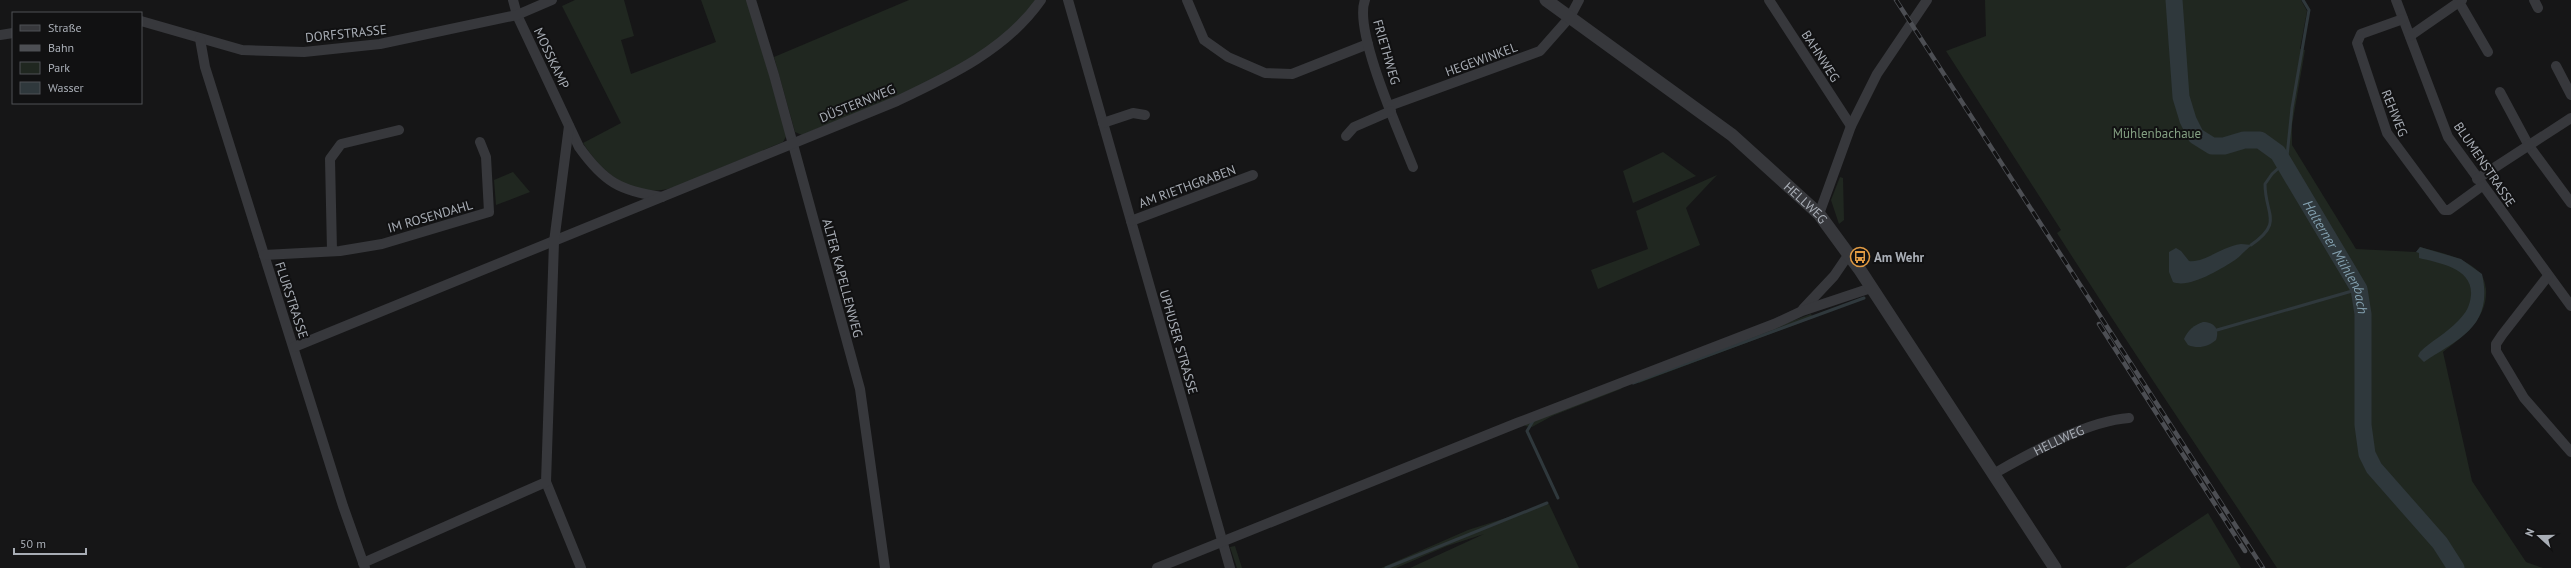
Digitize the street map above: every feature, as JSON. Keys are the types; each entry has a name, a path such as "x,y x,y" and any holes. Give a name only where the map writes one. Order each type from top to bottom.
{"street":[{"name":"MOSSKAMP","path":"513,0 517,15 569,126 579,147 591,164 625,190 662,197"},
{"name":"DORFSTRASSE","path":"142,21 161,25 200,39 242,50 304,52 380,44 517,15 552,0"},
{"name":"ALTER KAPELLENWEG","path":"751,0 760,27 860,389 885,568"},
{"name":"DÜSTERNWEG","path":"294,347 897,101 972,63 1017,27 1042,0"},
{"name":"UPHUSER STRASSE","path":"1068,0 1230,568"},
{"path":"1187,0 1204,40 1228,57 1265,73 1292,74 1368,44"},
{"name":"FRIETHWEG","path":"1365,0 1362,9 1368,44 1412,167"},
{"name":"HELLWEG","path":"1546,0 1732,135 1819,214 1849,254 2055,568"},
{"name":"HEGEWINKEL","path":"1390,108 1540,51 1570,17 1579,0"},
{"name":"BAHNWEG","path":"1769,0 1851,126"},
{"path":"1819,214 1851,126 1877,74 1927,0"},
{"name":"BLUMENSTRASSE","path":"2396,0 2448,137 2479,182 2571,306"},
{"path":"2410,36 2460,1 2488,52"},
{"name":"REHWEG","path":"2403,19 2361,34 2357,42 2387,133 2444,210 2449,210 2479,182"},
{"path":"0,35 12,33"},
{"name":"FLURSTRASSE","path":"200,39 206,67 264,255 364,566"},
{"path":"2556,66 2571,95"},
{"path":"2500,92 2529,146 2571,203"},
{"path":"1346,136 1354,127 1390,108"},
{"path":"1103,123 1133,114 1145,115"},
{"path":"2479,182 2571,118"},
{"path":"569,126 554,242 546,482 581,568"},
{"path":"332,252 330,159 340,144 399,130"},
{"name":"IM ROSENDAHL","path":"264,255 332,252 389,242 489,212 486,157 480,142"},
{"name":"AM RIETHGRABEN","path":"1131,220 1253,175"},
{"path":"1802,311 1834,276 1849,254"},
{"path":"2548,276 2502,335 2496,344 2496,351 2524,398 2571,452"},
{"path":"1157,568 1510,426 1774,324 1802,311 1871,288"},
{"name":"HELLWEG","path":"1993,474 2042,447 2113,419 2129,418"},
{"path":"364,566 546,482"}],"green space":[{"path":"575,0 624,0 634,36 621,40 631,74 716,42 701,0 747,0 787,135 783,142 671,188 644,190 631,187 620,181 599,164 583,143 621,123 562,6"},
{"path":"909,0 1037,0 1014,26 988,48 960,67 897,97 802,135 795,132 774,57"},
{"name":"Mühlenbachaue","path":"1985,0 2301,0 2307,11 2300,49 2305,50 2292,125 2292,145 2356,249 2416,252 2420,247 2460,259 2474,267 2482,276 2485,282 2486,299 2479,317 2466,333 2443,352 2472,481 2526,562 2543,568 2277,568 2057,233 2061,230 1946,51 1986,36"},
{"path":"1663,152 1696,176 1633,203 1623,171"},
{"path":"513,172 530,192 496,205 494,180"},
{"path":"1717,175 1686,208 1700,245 1598,289 1591,270 1648,249 1636,211"},
{"path":"1840,177 1843,178 1844,220 1839,224 1831,200"},
{"path":"1811,314 1813,318 1639,383 1637,379"},
{"path":"1624,385 1621,389 1552,416 1532,427 1525,426 1527,422"},
{"path":"1549,504 1579,568 1410,568 1484,534 1447,546 1396,568 1381,568 1468,530"},
{"path":"2208,513 2241,568 2125,568"},
{"path":"1235,546 1242,568 1237,568 1230,547"}],"water":[{"path":"2241,244 2252,245 2222,268 2205,277 2187,283 2173,282 2169,272 2169,252 2176,248 2181,251 2189,261 2195,261 2201,260 2226,248"},
{"path":"2420,247 2461,259 2482,274 2484,292 2483,307 2478,319 2470,329 2449,346 2424,362 2418,356 2420,352 2461,318 2469,306 2471,295 2470,286 2467,279 2461,273 2445,265 2419,258 2419,253 2416,252"},
{"path":"2203,322 2210,323 2217,329 2216,340 2203,347 2188,345 2184,339 2187,333 2194,326"}],"waterway":[{"name":"Halterner Mühlenbach","path":"2174,0 2181,97 2188,120 2196,136 2212,146 2224,146 2244,140 2260,140 2278,153 2359,289 2363,314 2363,425 2367,454 2374,468 2440,543 2456,568"},
{"path":"2286,166 2292,108 2309,10 2303,0"},
{"path":"2251,245 2261,237 2270,224 2265,184 2272,174 2284,163"},
{"path":"2217,330 2359,289"},
{"path":"1633,383 1864,298"},
{"path":"1533,421 1527,431 1558,498"},
{"path":"1386,568 1547,503"}],"railway":[{"path":"1896,0 2263,568"},
{"path":"2099,324 2245,551"}],"place":[{"name":"Am Wehr","path":"1860,257"}]}
